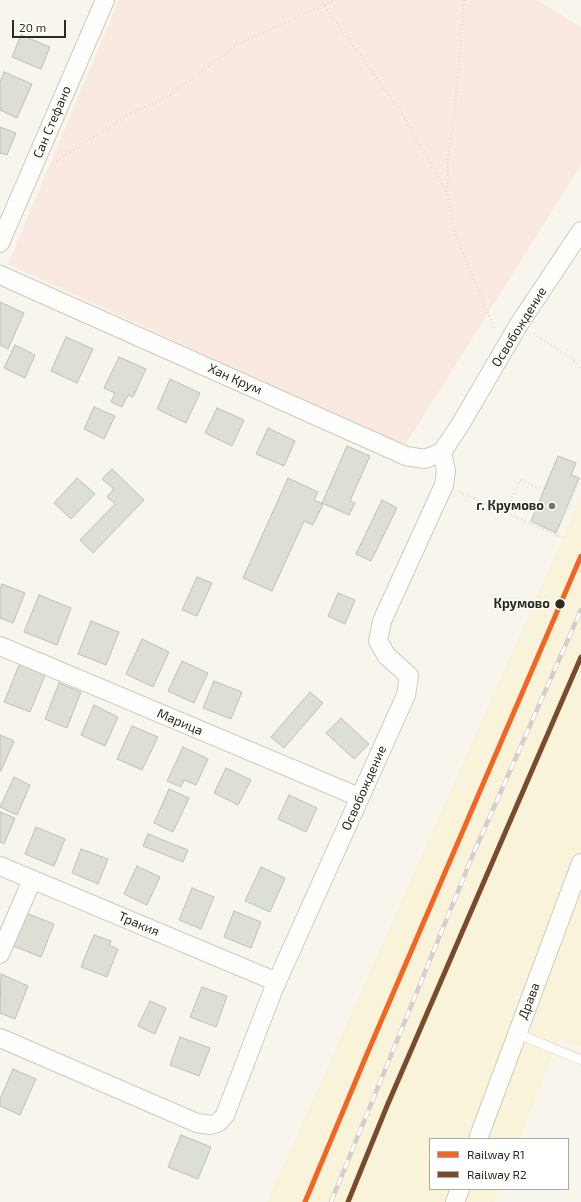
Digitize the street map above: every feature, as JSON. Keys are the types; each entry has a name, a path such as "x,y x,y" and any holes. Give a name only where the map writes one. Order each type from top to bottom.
{"street":[{"name":"Сан Стефано","path":"0,243 105,0"},
{"name":"Освобождение","path":"0,1038 197,1124 211,1125 219,1122 225,1115 277,982 406,695 409,676 386,654 378,641 382,621 444,485 446,471 442,452 460,425 519,324 581,231"},
{"name":"Хан Крум","path":"0,275 406,456 425,459 442,452"},
{"name":"Марица","path":"0,646 359,797"},
{"name":"Драва","path":"478,1138 516,1033 581,863"},
{"name":"Тракия","path":"0,866 277,982"},
{"path":"0,954 32,880"},
{"path":"455,1202 460,1190"}],"lane":[{"path":"516,1033 581,1060"}],"path":[{"path":"320,0 403,114 447,192"},
{"path":"54,162 131,113 168,97 238,44 335,0"},
{"path":"464,0 455,109 448,158 447,192 455,234 503,351"},
{"path":"519,324 571,358 581,369"},
{"path":"556,535 581,476"},
{"path":"505,512 520,480 544,490"},
{"path":"444,485 563,538"}],"shaded area":[{"path":"119,0 537,0 581,27 581,165 404,447 8,264"},
{"path":"581,497 581,1047 559,1038 520,1138 429,1138 429,1190 500,1190 495,1202 267,1202"}],"building":[{"path":"21,35 50,47 41,69 12,57"},
{"path":"4,72 32,84 17,118 0,110 0,82"},
{"path":"0,127 16,133 7,155 0,153"},
{"path":"0,302 24,313 8,349 0,345"},
{"path":"66,337 93,349 77,383 51,371"},
{"path":"15,345 35,355 25,378 4,368"},
{"path":"119,357 146,369 133,397 128,395 122,407 111,402 115,393 104,388"},
{"path":"170,379 200,393 186,423 157,409"},
{"path":"94,407 115,416 104,439 84,429"},
{"path":"217,408 244,420 232,446 205,433"},
{"path":"268,428 295,441 284,466 256,454"},
{"path":"347,446 370,456 350,501 355,503 349,515 322,503"},
{"name":"г. Крумово","path":"558,456 576,463 571,475 579,478 556,533 531,521"},
{"path":"112,469 144,500 93,553 80,540 115,504 107,497 114,489 102,479"},
{"path":"77,478 95,494 71,519 54,503"},
{"path":"288,478 318,492 314,500 323,504 313,525 304,521 272,591 243,578"},
{"path":"382,500 397,508 371,561 356,554"},
{"path":"197,577 212,583 197,616 182,610"},
{"path":"2,584 25,593 13,623 0,618 0,589"},
{"path":"338,593 355,600 345,624 328,616"},
{"path":"39,595 71,608 57,645 24,632"},
{"path":"91,621 119,632 106,665 78,654"},
{"path":"142,639 169,652 153,687 126,674"},
{"path":"182,661 208,673 194,703 168,691"},
{"path":"20,663 46,673 30,712 4,702"},
{"path":"214,681 242,692 231,719 203,708"},
{"path":"59,683 81,692 67,728 45,719"},
{"path":"310,692 323,703 284,748 271,737"},
{"path":"94,705 118,717 105,746 81,735"},
{"path":"341,718 369,744 354,759 326,733"},
{"path":"132,726 158,737 142,770 117,759"},
{"path":"0,735 14,741 1,771 0,770"},
{"path":"183,747 208,759 196,785 184,780 181,787 167,781"},
{"path":"226,768 251,780 238,805 214,793"},
{"path":"14,777 30,785 17,815 0,807"},
{"path":"169,789 189,798 173,832 154,823"},
{"path":"289,795 317,808 306,832 278,819"},
{"path":"0,812 15,818 4,844 0,842"},
{"path":"36,827 65,839 54,866 25,854"},
{"path":"148,834 188,850 183,862 143,846"},
{"path":"81,849 108,859 98,884 72,873"},
{"path":"137,866 160,877 147,905 124,894"},
{"path":"261,867 285,878 270,912 245,901"},
{"path":"192,888 214,897 201,929 179,920"},
{"path":"234,911 261,922 251,948 224,937"},
{"path":"26,913 54,924 41,957 13,946"},
{"path":"94,935 111,941 109,945 118,949 107,977 81,967"},
{"path":"1,974 28,986 15,1019 0,1013"},
{"path":"202,987 227,996 216,1027 190,1017"},
{"path":"150,1001 166,1008 155,1034 138,1026"},
{"path":"180,1037 210,1048 199,1076 170,1065"},
{"path":"13,1069 36,1079 20,1115 0,1106 0,1099"},
{"path":"181,1135 211,1147 198,1179 168,1167"}],"railway":[{"path":"331,1202 472,857 581,610"},
{"path":"305,1202 314,1182"}],"rail line":[{"name":"R1","path":"305,1202 581,556"},
{"name":"R2","path":"348,1202 387,1106 581,657"}],"place":[{"name":"г. Крумово","path":"552,506"},
{"name":"Крумово","path":"560,604"}]}
